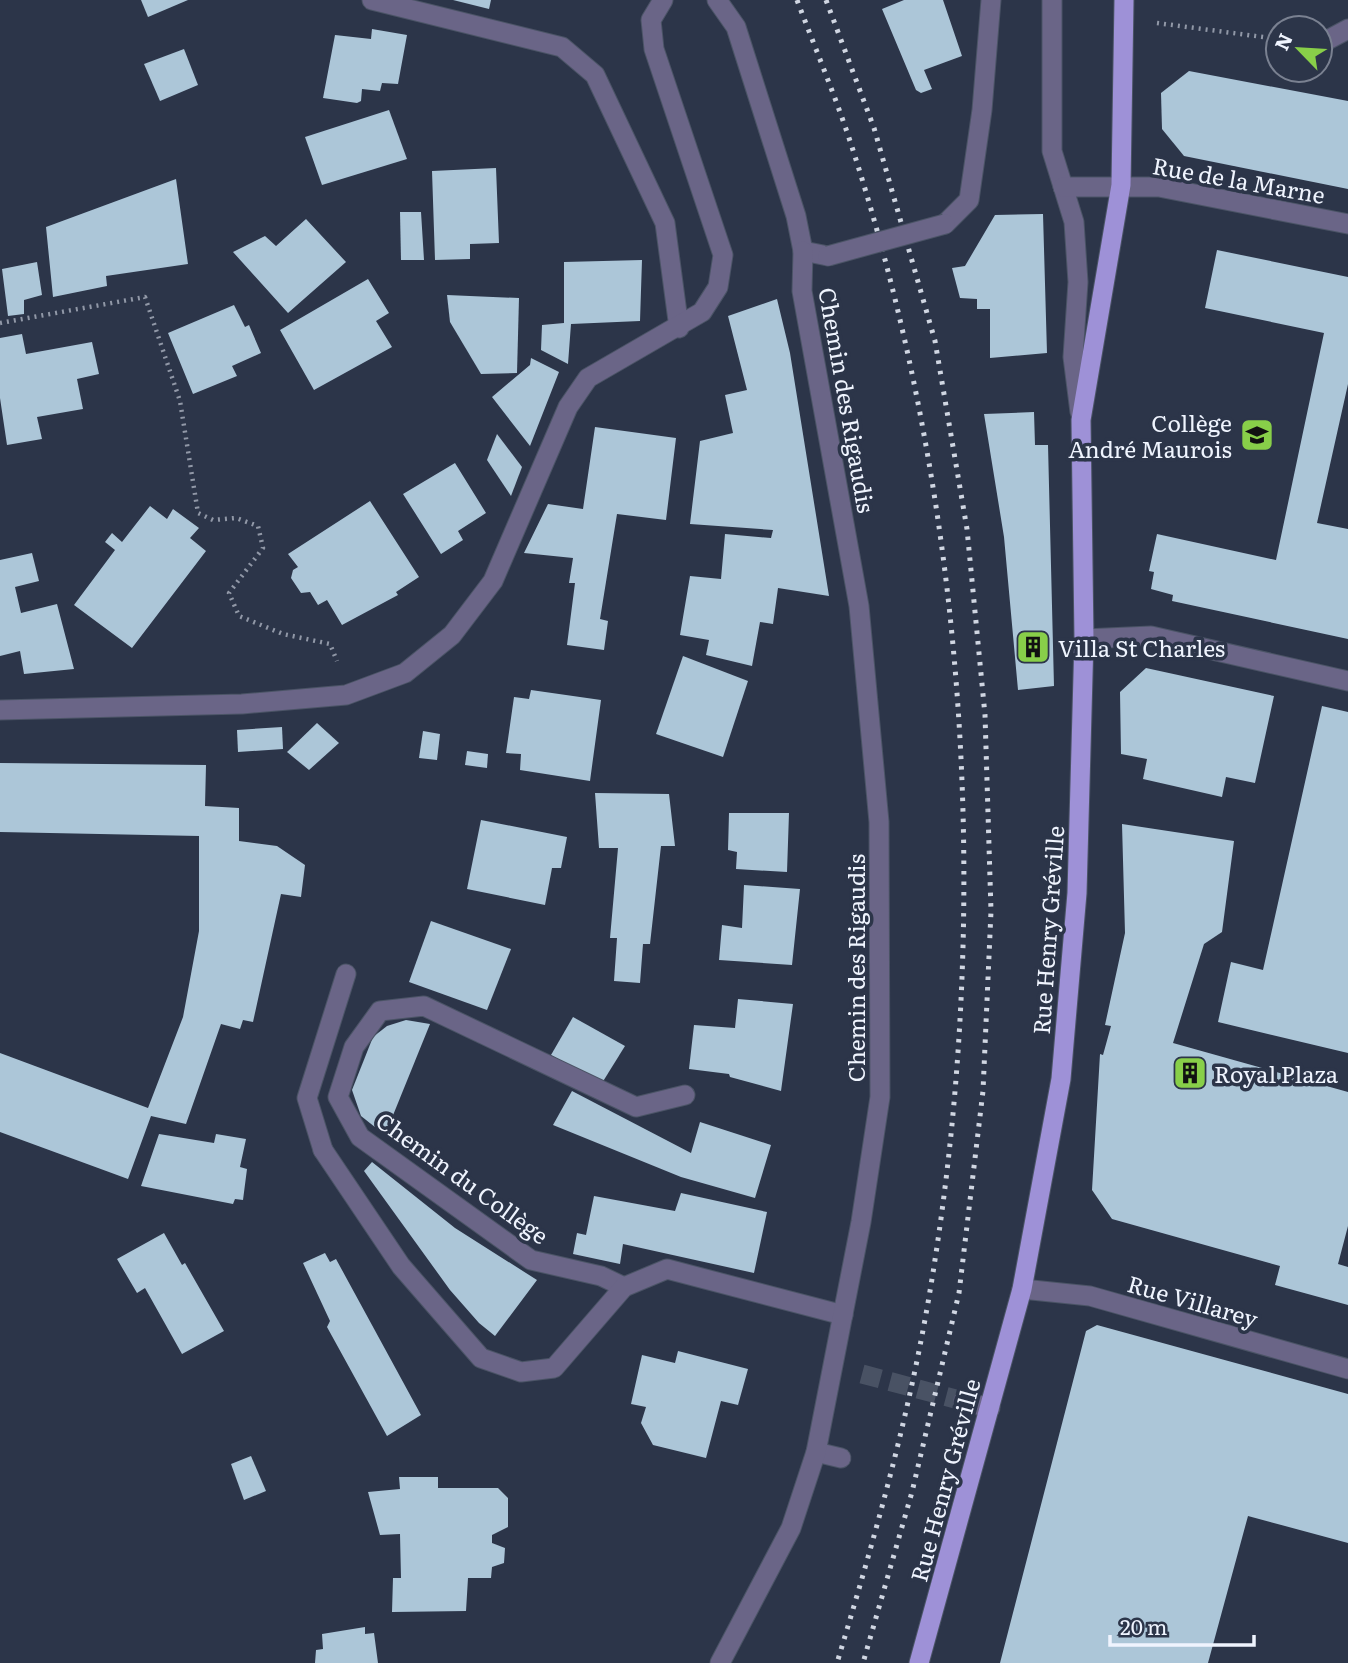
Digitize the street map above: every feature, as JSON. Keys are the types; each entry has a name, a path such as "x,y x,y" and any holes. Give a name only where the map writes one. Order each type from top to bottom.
{"main road":[{"name":"Rue Henry Gréville","path":"919,1663 1023,1289 1061,1079 1077,893 1084,639 1081,420 1121,185 1124,10"}],"street":[{"path":"373,0 562,47 595,75 665,223 680,328"},
{"path":"0,710 242,704 346,695 405,673 452,635 493,581 568,407 588,378 617,359 680,328 702,312 718,287 723,255 654,49 651,20 663,0"},
{"name":"Chemin des Rigaudis","path":"717,0 736,27 796,216 803,251 802,291 859,606 879,822 880,1097 861,1222 816,1452 791,1528 720,1663"},
{"path":"803,251 828,256 945,224 970,200 982,110 991,0"},
{"path":"1052,0 1052,151 1074,222 1079,282 1073,357 1081,420"},
{"name":"Rue de la Marne","path":"1063,187 1159,187 1348,224"},
{"path":"1084,639 1152,636 1348,681"},
{"path":"346,974 307,1098 323,1150 401,1266 481,1357 521,1372 554,1368 624,1287 667,1269 843,1315"},
{"name":"Chemin du Collège","path":"624,1287 601,1276 531,1260 359,1137 338,1097 350,1059 354,1047 380,1011 424,1006 636,1107 685,1096"},
{"name":"Rue Villarey","path":"1023,1289 1090,1296 1348,1370"},
{"path":"963,1401 990,1408"},
{"path":"816,1452 841,1458"}],"path":[{"path":"1124,10 1264,36"},
{"path":"0,323 145,297 180,401 198,513 213,520 236,518 258,526 263,548 229,593 239,616 284,634 330,644 338,663 326,666"}],"building":[{"path":"141,0 188,0 148,17"},
{"path":"453,0 491,0 489,9"},
{"path":"904,0 943,0 962,56 924,70 932,89 921,93 916,90 882,9"},
{"path":"372,29 407,35 398,84 382,83 380,91 362,89 361,101 357,103 323,98 335,35 371,39"},
{"path":"184,49 198,85 160,101 144,64"},
{"path":"1189,71 1348,101 1348,189 1184,156 1162,129 1161,93"},
{"path":"389,110 407,159 322,185 305,137"},
{"path":"496,168 499,243 470,244 470,259 435,260 432,171"},
{"path":"176,179 188,264 106,276 107,286 53,297 46,227"},
{"path":"400,212 421,212 424,260 401,260"},
{"path":"1043,214 1047,353 990,358 990,309 977,309 977,299 960,298 952,268 965,266 995,215"},
{"path":"306,219 346,262 288,313 233,252 265,236 276,246"},
{"path":"1217,250 1348,277 1348,384 1317,523 1348,529 1348,639 1172,601 1173,595 1151,589 1154,572 1149,571 1157,534 1276,560 1324,333 1205,308"},
{"path":"642,260 640,321 571,324 568,364 541,350 542,325 564,323 564,262"},
{"path":"37,262 42,295 24,300 24,314 8,316 2,269"},
{"path":"368,279 389,313 376,321 392,347 314,390 280,330"},
{"path":"447,295 519,298 517,373 481,374 450,322"},
{"path":"777,299 790,353 829,596 778,588 773,624 760,622 752,666 706,655 709,640 680,635 690,576 721,579 725,534 771,538 773,530 690,524 700,441 733,433 725,395 747,390 728,316"},
{"path":"234,305 245,327 249,325 261,353 232,366 237,376 193,394 168,333"},
{"path":"22,334 26,354 92,342 99,374 77,379 83,409 37,417 42,439 7,445 0,398 0,338"},
{"path":"531,358 559,372 530,446 492,397 530,365"},
{"path":"1034,412 1035,445 1048,445 1054,686 1018,690 1004,537 984,414"},
{"path":"595,427 676,438 666,520 617,514 600,619 608,621 604,650 567,645 575,583 569,583 573,558 524,553 548,504 583,509"},
{"path":"497,434 522,467 511,496 487,460"},
{"path":"455,463 486,513 458,531 463,540 441,554 403,494"},
{"path":"370,501 419,577 396,592 398,595 342,625 327,600 318,605 310,592 301,593 291,578 293,570 298,567 288,554"},
{"path":"150,506 167,519 173,509 199,528 190,538 206,551 132,648 74,605 115,550 105,542 112,533 122,542"},
{"path":"32,553 39,581 15,587 21,613 57,604 74,669 24,674 20,651 0,656 0,560"},
{"path":"683,656 748,681 723,757 656,734"},
{"path":"1146,668 1274,696 1255,783 1226,777 1222,797 1143,779 1147,759 1121,754 1120,692"},
{"path":"531,690 601,700 590,781 520,770 521,754 506,753 514,697 529,699"},
{"path":"1322,706 1348,712 1348,1053 1218,1022 1231,962 1263,970"},
{"path":"317,723 339,743 309,770 287,752"},
{"path":"282,727 283,749 238,752 237,730"},
{"path":"423,731 440,734 437,760 419,758"},
{"path":"467,751 488,754 487,768 465,765"},
{"path":"0,763 206,765 205,806 239,808 239,841 277,846 305,865 301,897 281,894 253,1022 243,1020 240,1029 221,1024 186,1124 151,1116 128,1179 0,1132 0,1053 148,1108 183,1017 199,931 199,836 0,832"},
{"path":"595,793 669,794 675,846 661,846 650,944 643,944 640,983 614,981 617,938 610,938 618,848 599,848"},
{"path":"729,813 789,813 787,872 736,869 737,852 728,850"},
{"path":"481,820 567,837 561,868 552,868 545,905 467,889"},
{"name":"Royal Plaza","path":"1122,824 1234,841 1222,932 1204,944 1173,1043 1348,1092 1348,1226 1338,1264 1348,1267 1348,1305 1275,1285 1280,1266 1112,1219 1092,1190 1100,1054 1103,1055 1111,1026 1105,1025 1125,933"},
{"path":"744,885 800,889 792,965 719,960 722,925 742,928"},
{"path":"431,921 511,949 487,1010 409,982"},
{"path":"738,999 793,1004 781,1091 730,1077 729,1074 689,1069 694,1025 735,1028"},
{"path":"573,1017 625,1046 602,1083 551,1055"},
{"path":"406,1020 430,1024 385,1135 361,1116 352,1090 373,1037 387,1026"},
{"path":"572,1091 691,1153 700,1122 771,1145 755,1198 681,1177 553,1125"},
{"path":"159,1134 214,1143 216,1134 246,1139 240,1167 247,1169 243,1200 235,1199 233,1204 141,1186"},
{"path":"372,1162 455,1228 537,1280 495,1336 479,1323 450,1290 364,1171"},
{"path":"681,1193 767,1212 754,1273 623,1244 620,1264 573,1254 577,1233 586,1235 594,1196 675,1211"},
{"path":"164,1233 182,1265 185,1263 224,1331 182,1354 145,1288 137,1293 117,1259"},
{"path":"325,1253 330,1262 336,1259 421,1415 387,1436 327,1327 330,1321 303,1263"},
{"path":"1097,1325 1348,1394 1348,1543 1248,1516 1208,1663 1000,1663 1086,1331"},
{"path":"678,1351 748,1369 738,1405 721,1401 706,1458 653,1445 641,1423 646,1407 631,1404 642,1355 675,1363"},
{"path":"251,1456 266,1491 244,1500 231,1464"},
{"path":"399,1477 438,1477 438,1488 498,1488 508,1498 508,1527 492,1535 492,1543 505,1548 504,1563 492,1567 491,1578 468,1578 466,1611 392,1612 393,1578 401,1578 400,1534 380,1535 368,1492 400,1489"},
{"path":"365,1627 365,1634 374,1633 378,1663 315,1663 316,1650 323,1649 322,1634"}],"tunnel":[{"path":"862,1374 963,1401"}],"railway":[{"path":"797,0 851,144 891,282 922,424 944,567 958,713 964,858 961,1004 950,1148 930,1291 890,1478 837,1663"},
{"path":"826,0 874,128 935,341 967,529 985,715 991,911 983,1091 959,1293 912,1492 863,1663"}],"place":[{"name":"Collège André Maurois","path":"1257,435"},
{"name":"Villa St Charles","path":"1033,647"},
{"name":"Royal Plaza","path":"1190,1073"}]}
